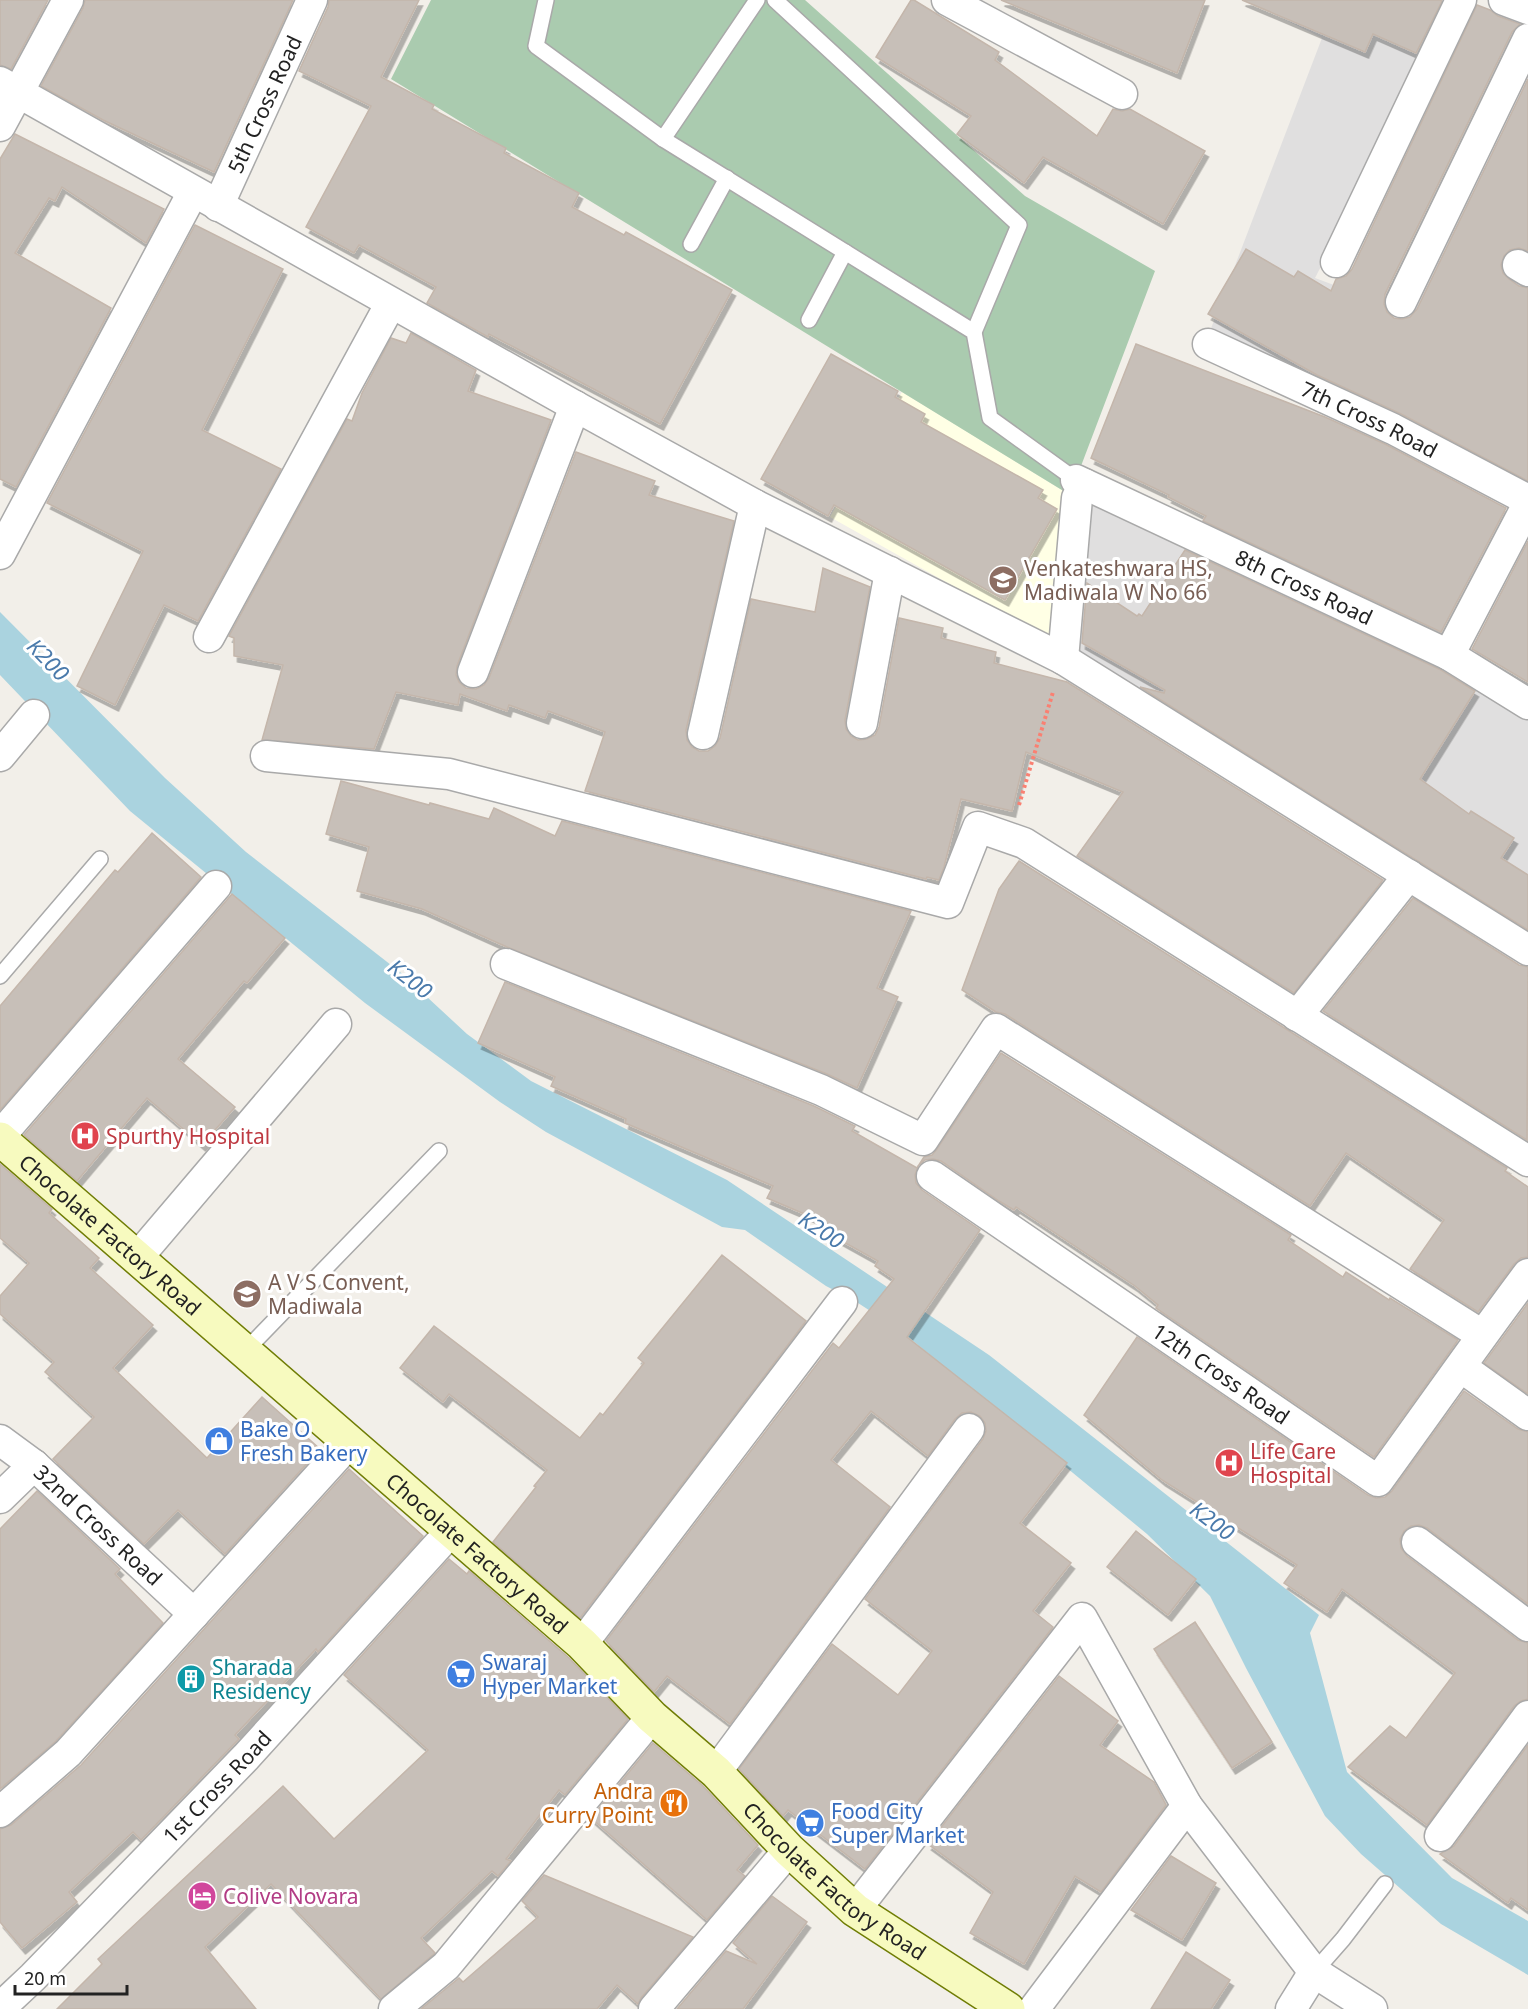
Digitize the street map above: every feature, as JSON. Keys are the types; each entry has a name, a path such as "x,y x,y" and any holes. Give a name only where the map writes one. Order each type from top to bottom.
{"street":[{"path":"0,126 9,87 68,0"},
{"name":"5th Cross Road","path":"0,554 206,199 312,0"},
{"path":"947,0 1122,94"},
{"path":"1336,262 1461,0"},
{"path":"1504,0 1528,9"},
{"path":"1401,302 1528,39"},
{"path":"9,87 574,406 755,505 1063,659 1528,950"},
{"path":"210,637 391,303"},
{"name":"7th Cross Road","path":"1208,344 1394,429 1528,502"},
{"path":"473,672 574,406"},
{"path":"1063,659 1080,482"},
{"name":"8th Cross Road","path":"1080,482 1449,655 1528,704"},
{"path":"1449,655 1528,502"},
{"path":"703,734 755,505"},
{"path":"862,723 890,572"},
{"path":"0,756 34,716"},
{"path":"266,756 449,774 948,903 978,827 1024,843 1528,1161"},
{"path":"1297,1016 1409,875"},
{"path":"0,1138 216,886"},
{"path":"506,964 821,1090 923,1140 996,1029 1482,1335"},
{"path":"137,1258 336,1024"},
{"name":"Chocolate Factory Road","path":"0,1138 582,1644 652,1717 716,1772 789,1850 855,1910 992,2005"},
{"name":"12th Cross Road","path":"932,1176 1378,1481 1528,1274"},
{"path":"582,1644 842,1302"},
{"path":"1461,1366 1528,1415"},
{"path":"716,1772 969,1429"},
{"name":"32nd Cross Road","path":"0,1440 34,1465 194,1614"},
{"path":"0,1812 68,1753 350,1442"},
{"path":"0,1498 34,1465"},
{"name":"1st Cross Road","path":"0,2008 33,1977 246,1757 452,1530"},
{"path":"1418,1542 1528,1626"},
{"path":"855,1910 1082,1618 1187,1806 1314,1972 1372,2009"},
{"path":"1440,1836 1528,1716"},
{"path":"394,2009 446,1966 652,1717"},
{"path":"1034,2009 1187,1806"},
{"path":"654,2009 789,1850"},
{"path":"1291,2009 1314,1972"}],"lane":[{"path":"546,0 536,46 663,139 974,332"},
{"path":"663,139 758,0"},
{"path":"775,0 1019,225 974,332 990,418 1080,482"},
{"path":"691,244 727,178"},
{"path":"809,320 845,252"},
{"path":"0,976 100,859"},
{"path":"245,1351 439,1150"},
{"path":"1314,1972 1343,1939 1385,1884"}],"path":[{"path":"1009,838 1063,659"}],"shaded area":[{"path":"431,0 805,0 1025,196 1155,271 1070,495 391,79"},
{"path":"1245,0 1454,0 1416,83 1315,278 1404,311 1528,58 1528,259 1511,249 1502,265 1528,282 1528,486 1402,413 1210,331 1322,38"},
{"name":"Venkateshwara HS, Madiwala W No 66","path":"902,392 1070,495 1057,644 830,517"},
{"path":"1088,501 1448,669 1528,720 1528,925 1073,655"}],"water":[{"path":"0,612 165,778 246,852 400,972 467,1034 531,1081 727,1180 989,1355 1319,1615 1310,1633 1347,1772 1452,1878 1528,1921 1528,1975 1441,1924 1361,1854 1325,1816 1210,1596 1147,1534 901,1331 855,1301 826,1286 745,1230 722,1227 546,1132 500,1102 365,1003 130,811 0,675"}],"building":[{"path":"0,0 48,0 11,69 0,65"},
{"path":"85,0 293,0 214,172 103,120 41,86 83,8"},
{"path":"329,0 419,0 381,77 434,105 432,109 506,148 504,153 579,193 572,207 624,235 626,232 732,290 660,424 489,334 488,337 427,303 436,287 359,245 354,253 306,227 371,106 299,71 328,7"},
{"path":"911,0 999,52 995,60 1097,136 1113,109 1122,111 1130,109 1205,151 1163,224 1043,157 1024,183 957,134 971,116 876,57"},
{"path":"1001,0 1205,0 1177,73"},
{"path":"1242,0 1442,1 1416,53 1373,34 1365,52"},
{"path":"1477,5 1520,24 1512,32 1385,294 1384,304 1387,312 1394,318 1410,317 1417,309 1528,79 1528,251 1519,248 1510,250 1504,256 1501,265 1503,273 1509,279 1519,286 1528,288 1528,481 1401,414 1317,375 1208,314 1246,249 1294,277 1298,271 1331,291 1336,279 1346,276 1352,269"},
{"path":"15,134 164,209 146,243 62,187 55,201 49,198 15,253 111,308 16,487 0,479 0,159"},
{"path":"195,225 283,269 202,430 281,469 198,621 164,605 115,705 77,686 143,551 47,503"},
{"path":"411,333 476,370 468,391 551,420 457,666 456,675 459,682 466,688 476,689 484,685 489,678 576,452 655,481 649,495 734,521 686,730 687,740 699,751 708,751 720,738 751,599 815,612 823,568 870,587 845,720 846,729 858,740 875,735 879,727 899,618 943,628 941,638 996,652 994,663 1067,682 1383,880 1294,993 1077,856 1123,792 1026,752 1012,811 961,799 939,880 927,877 926,879 585,791 605,732 548,711 545,718 509,705 507,711 460,694 458,705 396,692 374,749 262,740 283,665 234,656 234,638 229,636 347,419 352,421 362,393 391,338 406,343"},
{"path":"1136,344 1325,417 1385,444 1506,508 1441,632 1203,521 1206,516 1168,497 1169,495 1091,458"},
{"name":"Venkateshwara HS, Madiwala W No 66","path":"831,354 898,391 895,397 925,414 921,422 1043,490 1038,498 1057,509 1005,600 834,505 828,516 761,479"},
{"path":"1528,541 1528,682 1472,649"},
{"path":"1185,550 1441,670 1475,691 1420,779 1469,814 1471,811 1514,838 1501,858 1528,875 1528,930 1140,687 1164,693 1165,690 1082,643 1087,583 1137,616 1139,614 1142,616"},
{"path":"341,781 489,819 494,808 555,836 562,821 911,911 877,988 898,997 857,1088 507,947 422,909 357,891 369,847 326,834"},
{"path":"152,833 201,877 0,1110 0,1006 115,870 118,872"},
{"path":"1019,861 1507,1168 1505,1171 1528,1187 1528,1257 1521,1258 1514,1264 1478,1312 1410,1269 1444,1220 1346,1153 1310,1206 1005,1014 996,1012 962,990 999,889"},
{"path":"232,894 285,938 247,983 244,981 178,1059 235,1107 202,1145 147,1098 77,1181 24,1135"},
{"path":"1413,898 1519,965 1528,967 1527,1140 1323,1011"},
{"path":"505,982 814,1106 855,1126 852,1131 918,1167 915,1175 916,1183 922,1190 980,1230 907,1337 1067,1463 1020,1523 1071,1563 1033,1611 1053,1627 865,1869 788,1810 783,1816 739,1769 832,1644 898,1695 932,1651 865,1599 983,1439 986,1431 985,1423 980,1416 971,1412 962,1413 928,1456 871,1411 831,1460 890,1507 730,1724 667,1676 654,1692 606,1641 833,1343 839,1348 894,1279 875,1266 878,1261 822,1230 826,1223 767,1198 773,1186 625,1123 626,1119 551,1086 555,1077 478,1043"},
{"path":"1001,1053 1291,1235 1288,1240 1343,1277 1346,1272 1458,1340 1374,1457 1156,1308 1158,1305 1135,1286 1016,1207 1014,1210 999,1201 941,1161 925,1160 919,1165 924,1157 932,1155 937,1149"},
{"path":"0,1164 52,1209 49,1213 99,1258 90,1268 153,1325 113,1368 207,1458 262,1397 320,1449 225,1554 178,1510 144,1544 53,1459 94,1417 45,1372 54,1362 0,1314 0,1296 29,1263 0,1238"},
{"path":"722,1255 806,1321 580,1618 493,1542 547,1470 449,1394 443,1402 400,1368 434,1326 580,1438 600,1413 603,1415 644,1363 638,1358"},
{"path":"1528,1303 1528,1394 1484,1363"},
{"path":"1137,1337 1368,1495 1376,1498 1385,1497 1392,1491 1464,1391 1518,1429 1528,1432 1528,1604 1427,1528 1419,1525 1411,1526 1404,1531 1400,1539 1401,1548 1407,1556 1518,1640 1528,1643 1528,1699 1514,1706 1427,1825 1348,1767 1390,1726 1406,1738 1455,1673 1342,1589 1327,1612 1284,1583 1297,1565 1162,1480 1084,1415"},
{"path":"349,1469 423,1536 318,1652 316,1649 235,1735 239,1739 141,1840 133,1832 69,1892 77,1902 22,1948 0,1922 0,1829 11,1825 81,1765"},
{"path":"37,1491 120,1569 115,1574 163,1623 56,1741 0,1789 0,1529"},
{"path":"1136,1531 1196,1579 1168,1615 1107,1567"},
{"path":"449,1559 467,1574 469,1571 569,1658 628,1719 565,1795 559,1790 506,1859 511,1861 498,1876 492,1871 421,1938 435,1953 381,1999 271,1884 205,1947 256,2009 57,2009 102,1964 98,1959 283,1786 334,1839 428,1750 344,1675"},
{"path":"1195,1622 1272,1742 1232,1768 1154,1649"},
{"path":"1059,1676 1118,1721 1100,1745 1154,1782 1166,1805 1101,1892 1075,1876 1024,1964 970,1933 993,1892 928,1844"},
{"path":"653,1743 703,1786 758,1845 737,1870 745,1876 707,1920 591,1818"},
{"path":"1528,1745 1528,1910 1511,1898 1508,1903 1440,1854 1454,1846"},
{"path":"1171,1856 1216,1883 1182,1940 1131,1910"},
{"path":"544,1875 693,1937 638,2004 617,1985 597,2009 421,2009 459,1978 463,1982 538,1917 522,1901"},
{"path":"772,1896 807,1922 743,2009 677,2009 726,1951 757,1964 733,1943"},
{"path":"1186,1952 1230,1980 1211,2009 1151,2009"}],"place":[{"name":"Venkateshwara HS, Madiwala W No 66","path":"1003,580"},
{"name":"Spurthy Hospital","path":"85,1136"},
{"name":"A V S Convent, Madiwala","path":"247,1294"},
{"name":"Bake O Fresh Bakery","path":"219,1441"},
{"name":"Life Care Hospital","path":"1229,1463"},
{"name":"Swaraj Hyper Market","path":"461,1674"},
{"name":"Sharada Residency","path":"191,1679"},
{"name":"Andra Curry Point","path":"674,1803"},
{"name":"Food City Super Market","path":"810,1823"},
{"name":"Colive Novara","path":"202,1896"}],"water label":[{"name":"K200","path":"49,659"},
{"name":"K200","path":"411,978"},
{"name":"K200","path":"822,1229"},
{"name":"K200","path":"1213,1520"}]}
